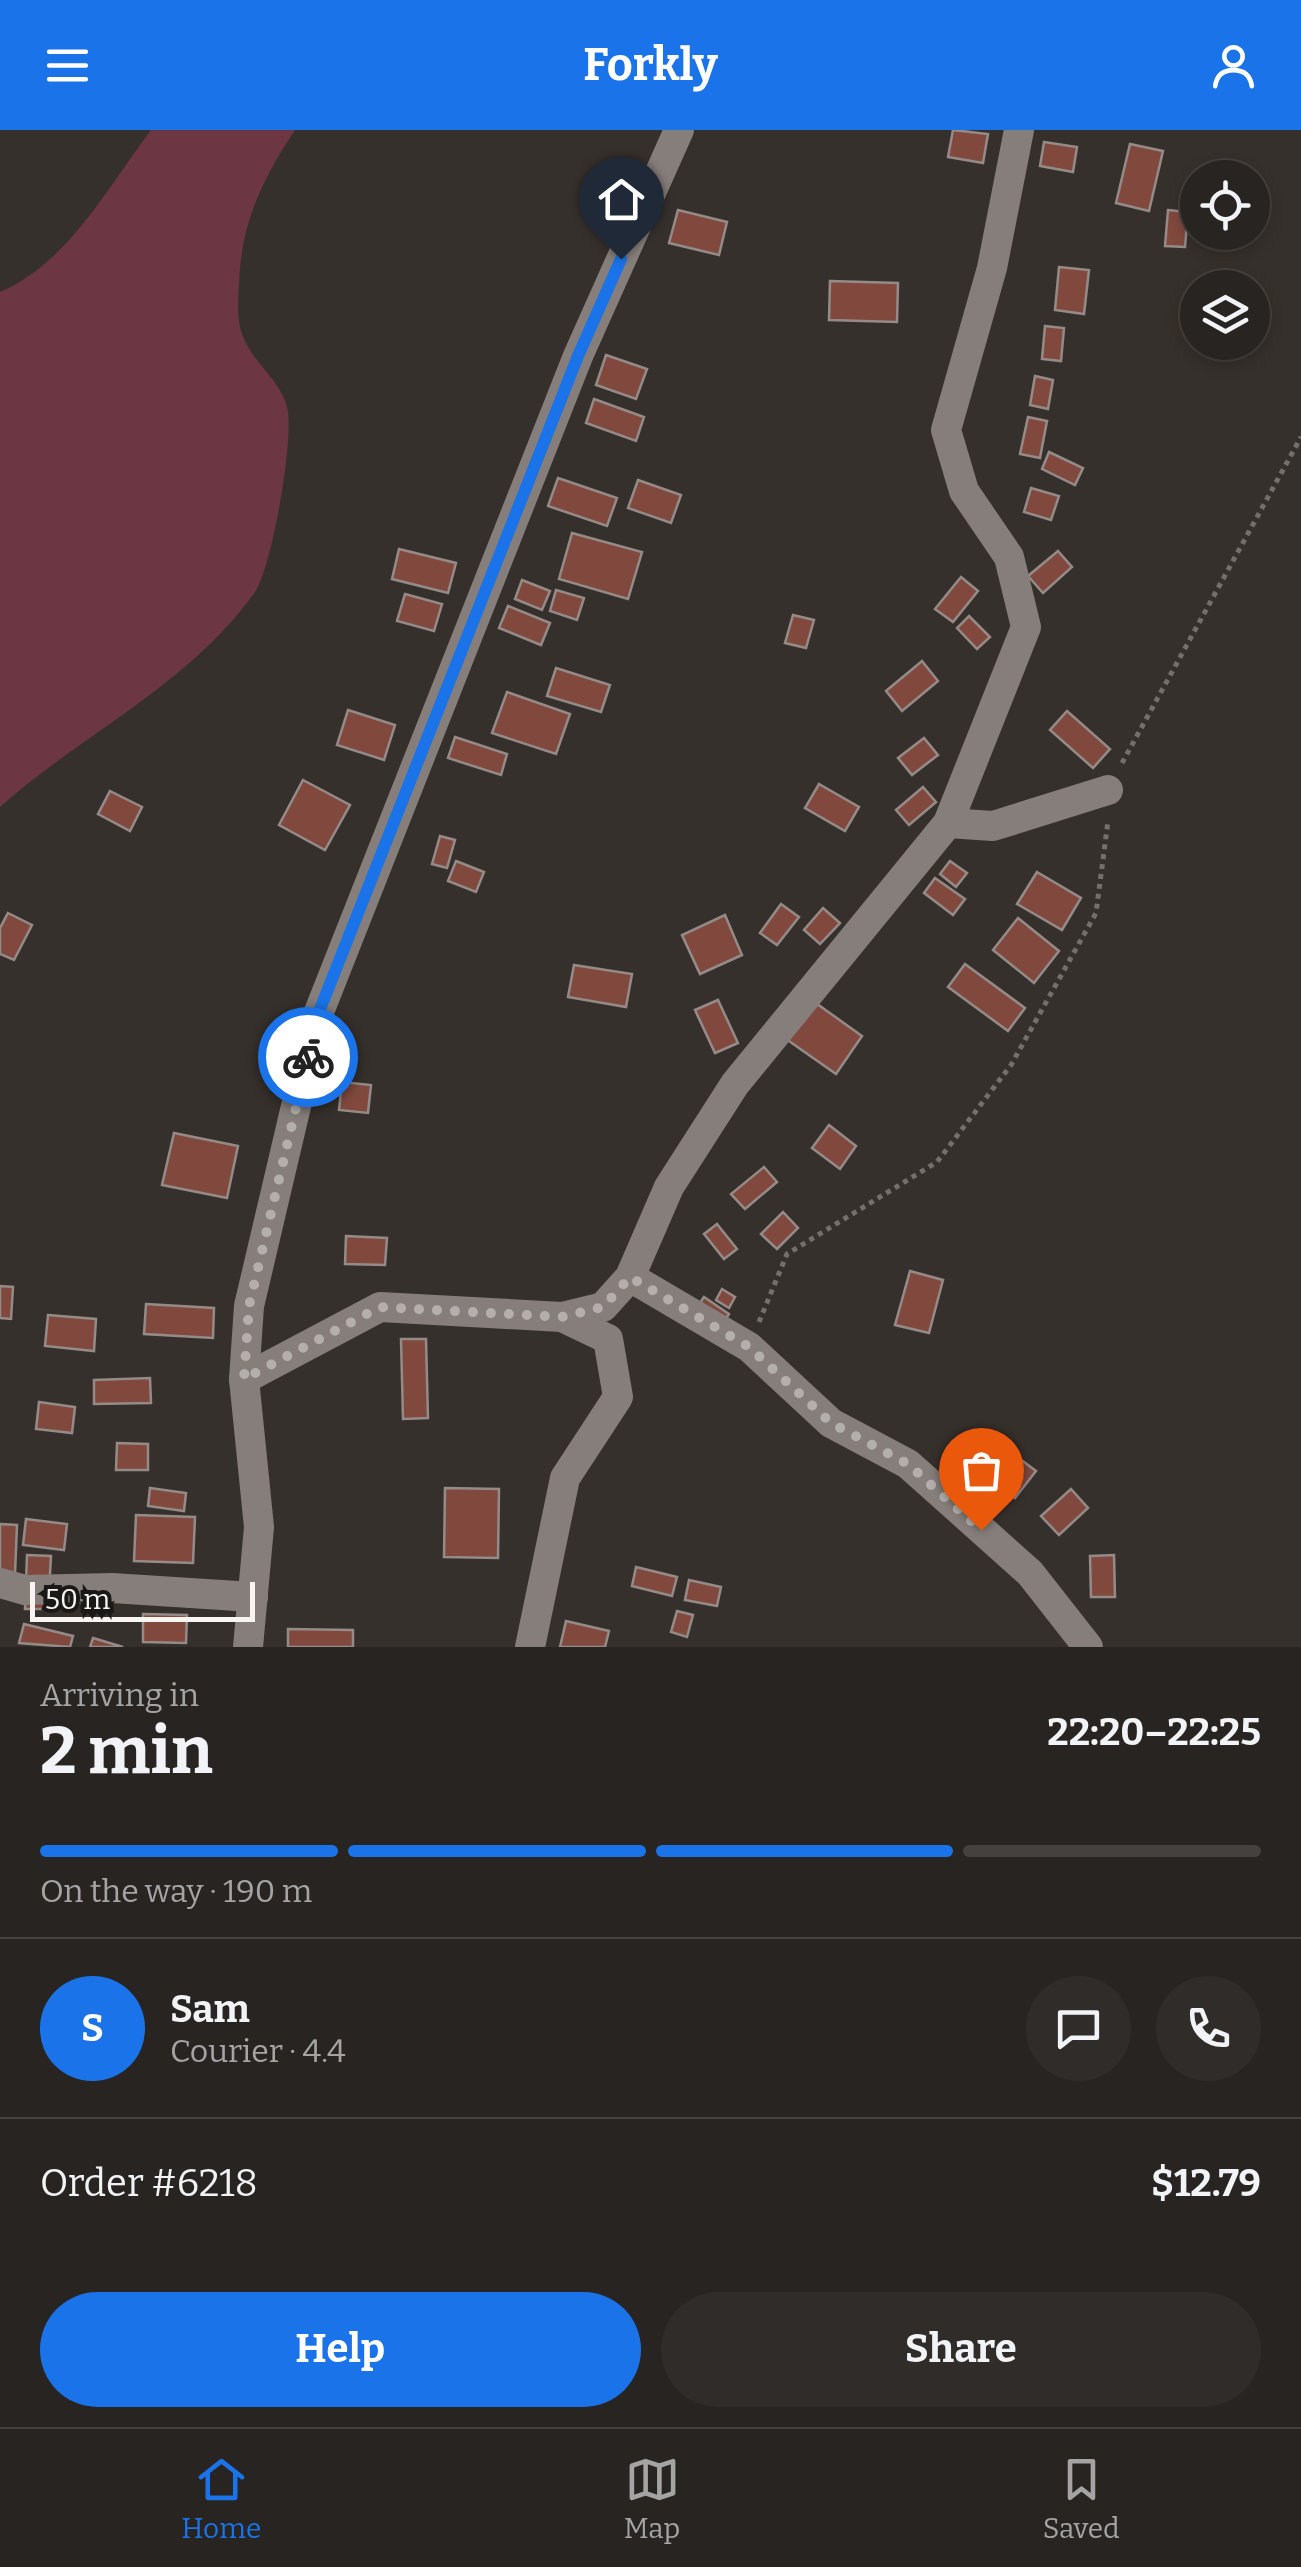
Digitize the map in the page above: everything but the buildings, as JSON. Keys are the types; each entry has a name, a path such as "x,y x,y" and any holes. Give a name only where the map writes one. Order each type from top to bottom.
{"street":[{"path":"248,1647 259,1527 244,1379 249,1306 317,1017 578,356 679,130"},
{"path":"244,1379 380,1307 562,1317 603,1307 630,1277 669,1187 735,1084 948,823 1026,626 1009,556 964,491 946,430 992,268 1019,130"},
{"path":"948,823 994,826 1108,790"},
{"path":"630,1277 749,1347 831,1423 908,1464 1030,1573 1088,1647"},
{"path":"530,1647 564,1478 618,1397 608,1339 562,1317"},
{"path":"0,1582 26,1590 112,1588 253,1597"}],"path":[{"path":"749,1347 787,1254 937,1162 1011,1066 1096,913 1108,790 1301,437"}],"shaded area":[{"path":"151,130 295,130 255,203 244,241 239,292 243,336 280,390 287,407 288,445 275,530 262,578 228,625 167,681 0,807 0,292 24,279 66,243"}],"way so far":[{"path":"308,1057 249,1306 244,1379 380,1307 562,1317 603,1307 630,1277 749,1347 831,1423 908,1464 981,1530"}],"route":[{"path":"308,1057 317,1017 578,356 621,259"}]}
